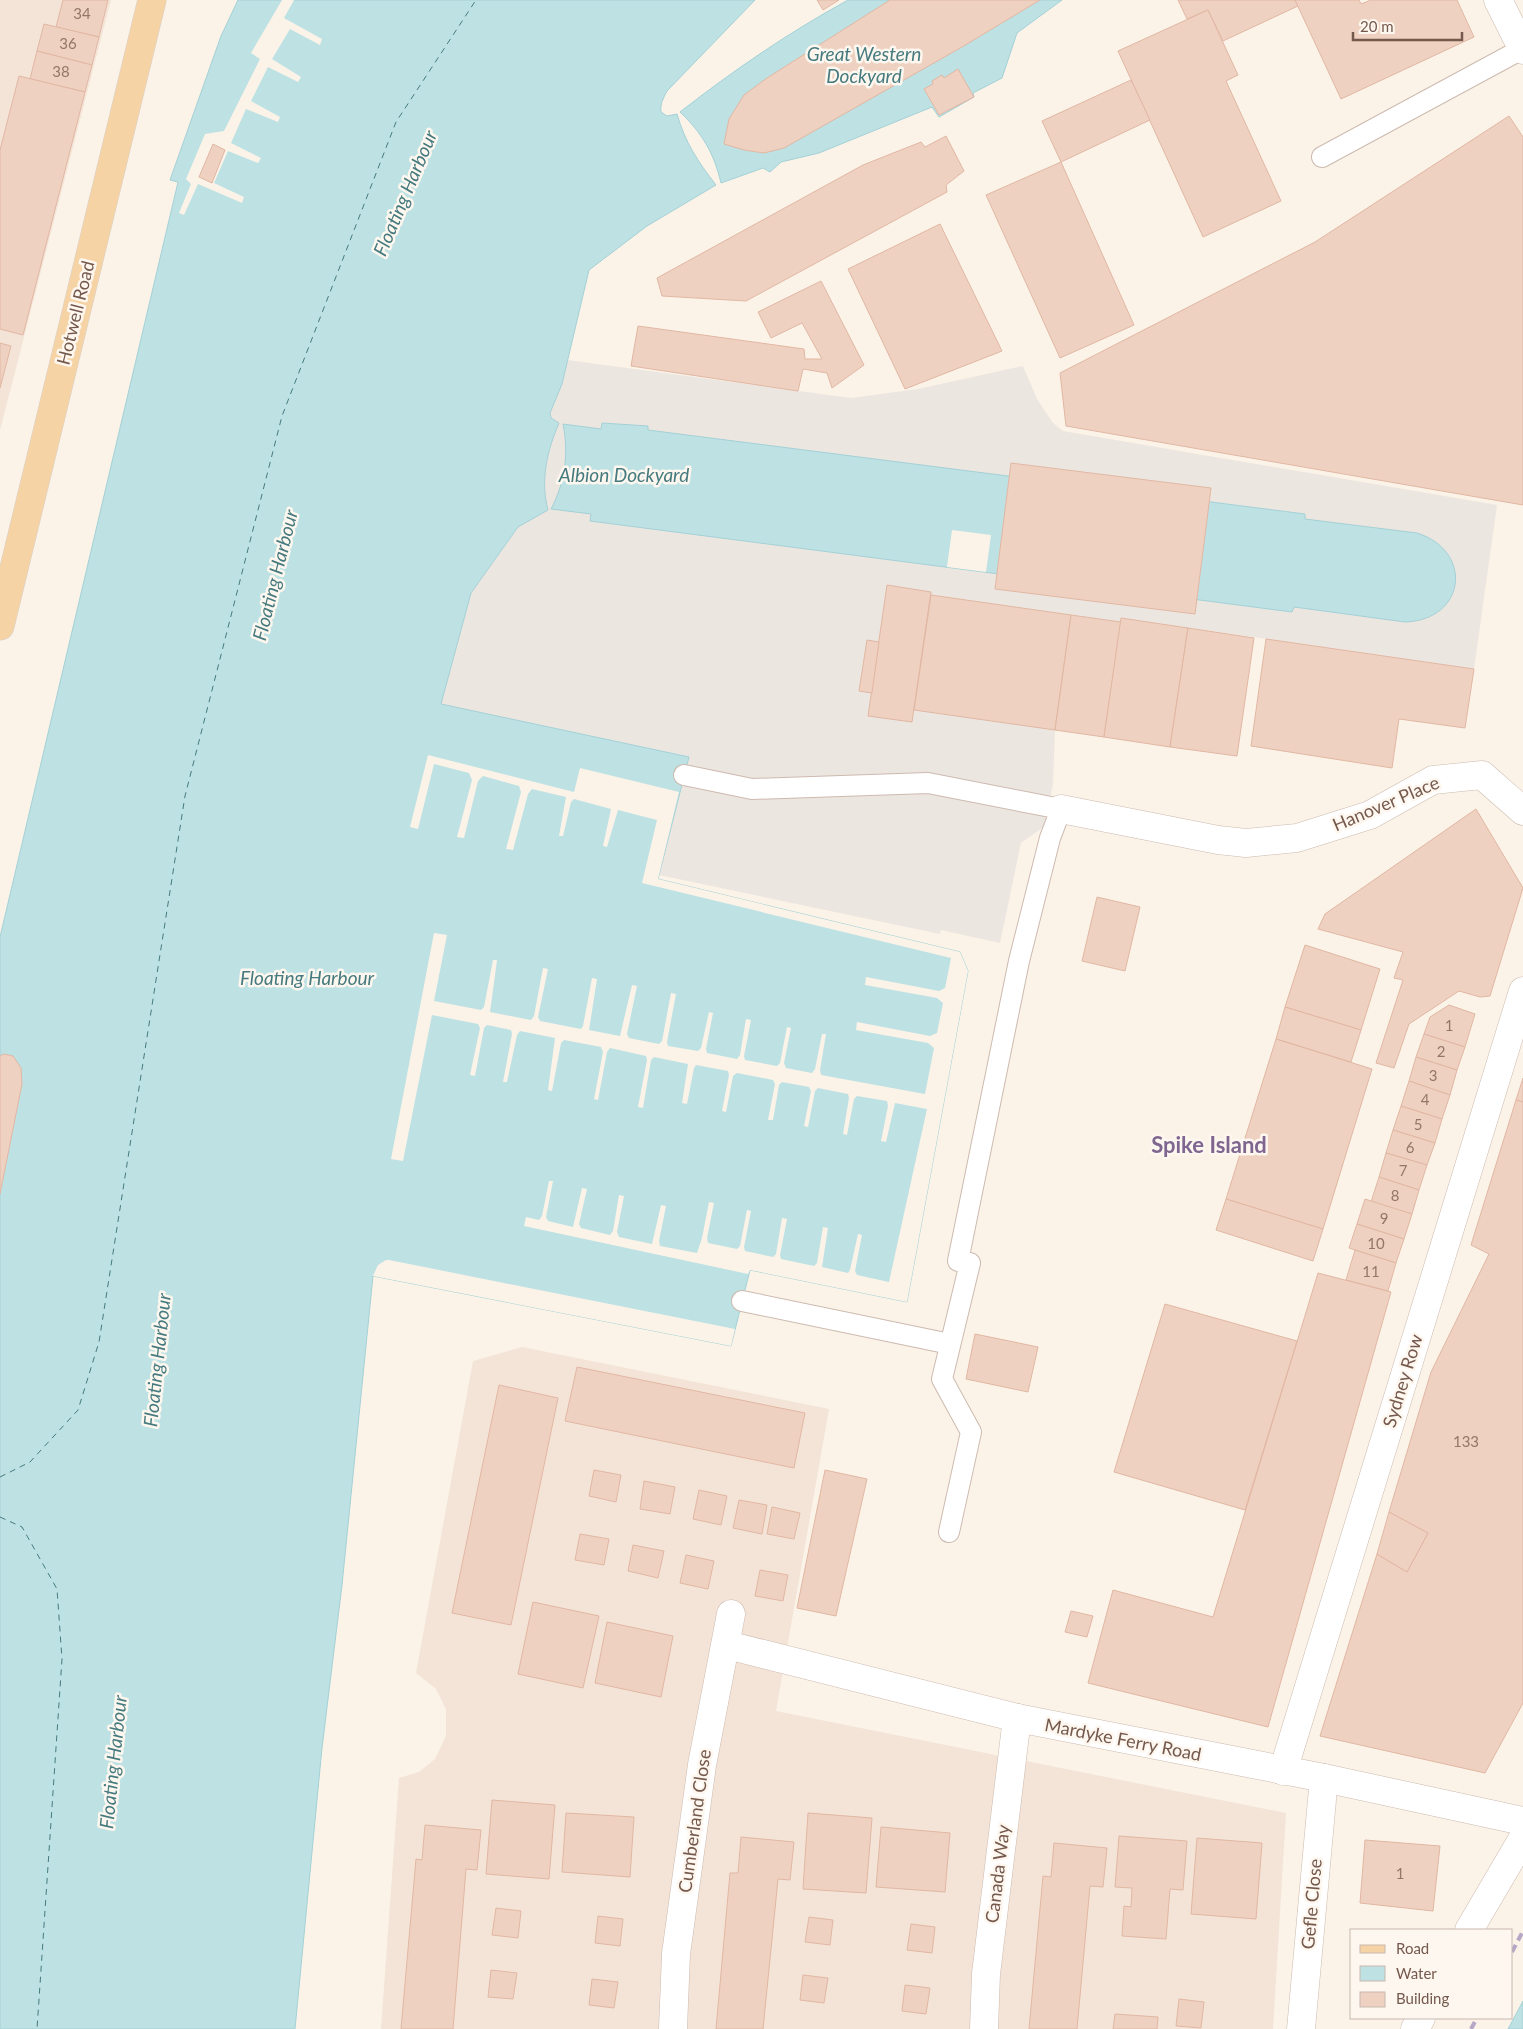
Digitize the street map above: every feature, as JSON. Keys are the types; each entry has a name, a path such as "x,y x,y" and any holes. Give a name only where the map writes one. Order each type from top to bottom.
{"main road":[{"name":"Hotwell Road","path":"0,626 152,0"}],"street":[{"path":"1498,0 1522,49"},
{"name":"Hanover Place","path":"1061,809 1218,840 1246,843 1298,838 1370,815 1433,780 1482,775 1523,811"},
{"name":"Sydney Row","path":"1283,1770 1523,991"},
{"name":"Cumberland Close","path":"673,2029 676,1954 701,1774 727,1645 731,1614"},
{"name":"Mardyke Ferry Road","path":"727,1645 838,1675 1017,1718 1324,1778 1523,1820"},
{"name":"Canada Way","path":"984,2029 986,1974 1017,1718"},
{"name":"Gefle Close","path":"1301,2029 1324,1778"},
{"path":"1470,1929 1523,1838"}],"lane":[{"path":"1322,157 1492,63 1522,49"},
{"path":"684,774 752,789 928,783 1061,809 1050,838 1004,1035 958,1261 970,1263 942,1379 971,1432 949,1532"},
{"path":"742,1301 950,1344"}],"shaded area":[{"path":"0,0 111,0 0,430"},
{"path":"567,360 851,398 918,389 1023,366 1037,399 1053,423 1063,431 1497,505 1474,669 1121,618 1121,622 1071,615 1055,730 1053,784 1045,826 1021,843 1000,943 941,930 940,934 659,875 679,792 441,704 471,593 518,527 548,510 545,500 545,471 552,439 559,423 551,418 550,413 561,384"},
{"path":"522,1347 829,1409 776,1711 1286,1813 1273,2029 381,2029 399,1778 419,1772 435,1759 446,1736 446,1709 436,1689 416,1673 473,1361"}],"water":[{"name":"Floating Harbour","path":"238,0 755,0 667,91 663,99 661,112 667,116 677,114 684,134 693,151 716,185 647,226 589,270 562,384 550,413 551,418 559,423 551,444 546,466 545,488 548,510 518,527 471,593 441,704 689,757 658,879 960,952 968,971 907,1302 750,1270 731,1346 373,1276 342,1585 322,1748 295,2029 0,2029 0,937 178,182 170,180 221,36"},
{"name":"Great Western Dockyard","path":"848,0 1062,0 1017,33 1002,78 973,93 974,97 939,117 932,107 819,153 781,162 770,172 763,168 721,183 715,162 706,144 695,128 680,112 762,53"},
{"name":"Albion Dockyard","path":"602,423 648,426 648,430 1305,514 1305,519 1417,533 1435,542 1448,554 1454,569 1455,584 1451,598 1441,610 1425,618 1405,622 1294,607 1292,612 590,521 591,514 551,509 560,489 566,457 563,424 601,429"},
{"path":"1523,2001 1523,2029 1508,2029"}],"pier":[{"path":"282,0 294,0 284,18 322,39 320,45 290,29 272,59 301,77 298,82 268,67 251,101 280,117 278,122 246,109 231,143 261,158 258,163 228,151 214,183 244,197 242,203 198,184 184,215 179,213 191,184 186,179 205,134 224,131 260,59 251,53"},
{"path":"952,530 991,535 986,572 947,567"},
{"path":"428,755 574,792 580,768 679,792 658,879 960,952 968,971 907,1302 750,1270 748,1274 524,1226 526,1217 539,1220 542,1216 549,1181 553,1181 546,1217 548,1221 573,1227 582,1188 587,1189 579,1224 581,1228 610,1235 613,1231 619,1195 624,1196 617,1232 619,1237 652,1244 661,1205 666,1206 659,1241 660,1246 697,1253 709,1202 714,1203 707,1238 708,1243 737,1249 740,1246 747,1210 751,1211 744,1247 745,1251 773,1257 776,1254 782,1218 787,1219 780,1255 781,1259 814,1266 817,1263 823,1227 828,1228 822,1267 848,1273 858,1234 862,1235 855,1271 857,1275 889,1282 927,1109 895,1103 886,1142 881,1141 888,1106 887,1101 857,1096 854,1099 847,1135 843,1134 848,1094 818,1088 815,1091 808,1127 804,1126 811,1091 809,1087 782,1082 779,1085 773,1120 768,1120 775,1084 773,1080 737,1073 733,1076 726,1112 722,1111 729,1075 728,1071 696,1065 687,1104 682,1103 688,1064 654,1057 651,1060 643,1108 638,1107 647,1060 646,1056 610,1048 607,1052 598,1100 594,1099 603,1052 601,1047 564,1040 561,1043 552,1091 548,1090 555,1038 520,1031 517,1035 507,1082 503,1082 512,1034 511,1030 487,1025 484,1028 475,1076 470,1075 480,1028 478,1024 432,1015 403,1161 391,1159 434,933 447,935 434,1001 481,1010 484,1007 493,960 497,960 490,1012 531,1020 534,1016 543,968 548,969 538,1017 540,1021 581,1029 592,978 597,979 589,1030 620,1036 632,985 637,986 627,1034 629,1038 659,1044 662,1041 671,993 676,994 667,1042 668,1046 698,1051 701,1048 709,1012 713,1013 706,1049 707,1053 737,1059 740,1055 746,1019 751,1020 744,1056 745,1060 777,1066 780,1063 787,1027 791,1028 784,1063 786,1068 812,1073 815,1069 822,1034 826,1034 820,1070 821,1075 925,1094 934,1048 928,1043 856,1030 857,1022 930,1036 937,1033 943,1003 937,998 865,985 866,977 939,991 945,988 951,958 642,883 657,820 618,810 607,847 603,846 611,809 574,799 571,802 563,836 559,836 566,797 532,789 528,794 513,850 506,849 521,792 519,786 483,776 478,781 464,838 457,837 472,780 469,773 434,764 418,829 410,827"},
{"path":"386,1260 735,1329 731,1346 373,1276 378,1265"}],"building":[{"path":"63,0 108,0 99,37 56,27"},
{"path":"817,0 839,0 823,10"},
{"path":"890,0 1040,0 962,47 784,148 764,153 724,144 729,119 744,95 767,78"},
{"path":"1178,0 1295,0 1298,6 1223,41 1208,10 1187,19"},
{"path":"1295,0 1359,0 1361,4 1371,0 1457,0 1474,37 1341,99"},
{"path":"1208,10 1238,75 1226,81 1281,201 1203,237 1118,51"},
{"path":"44,24 99,37 92,65 37,51"},
{"path":"37,51 92,65 85,92 30,79"},
{"path":"958,69 974,97 939,115 924,89 933,84 932,81 942,75 944,78"},
{"path":"19,76 85,92 23,335 0,329 0,150"},
{"path":"1131,80 1150,120 1061,162 1042,121"},
{"path":"1509,116 1523,137 1523,505 1066,426 1060,373 1315,242"},
{"path":"946,136 964,171 946,185 947,192 746,301 662,296 657,278 863,165 921,142 925,147"},
{"path":"213,144 225,150 212,183 199,177"},
{"path":"1061,162 1134,325 1060,358 986,195"},
{"path":"940,224 1002,351 905,389 848,269"},
{"path":"821,281 864,365 832,388 827,373 803,369 798,391 631,366 638,326 804,349 805,359 822,359 802,323 771,338 758,312"},
{"path":"0,343 11,346 0,388"},
{"path":"1011,463 1211,488 1195,614 995,589"},
{"path":"887,585 931,592 912,722 868,716"},
{"path":"931,595 1071,615 1055,730 914,710"},
{"path":"1071,615 1121,622 1104,737 1055,730"},
{"path":"1121,618 1188,628 1170,747 1104,737"},
{"path":"1188,628 1254,638 1237,756 1170,747"},
{"path":"1266,639 1474,669 1465,728 1399,719 1392,768 1251,746"},
{"path":"867,640 879,642 872,693 859,691"},
{"path":"1476,809 1523,888 1490,996 1480,997 1459,991 1409,1024 1394,1068 1376,1063 1403,980 1394,978 1403,952 1318,929 1325,914"},
{"path":"1097,897 1140,907 1125,971 1082,961"},
{"path":"1305,945 1380,969 1361,1030 1285,1007"},
{"path":"1449,1005 1475,1014 1465,1047 1424,1034 1430,1017"},
{"path":"1285,1007 1361,1030 1351,1062 1276,1039"},
{"path":"1424,1034 1465,1047 1457,1070 1416,1057"},
{"path":"1276,1039 1372,1069 1323,1229 1226,1199"},
{"path":"4,1054 13,1056 21,1068 22,1084 0,1194 0,1056"},
{"path":"1416,1057 1457,1070 1450,1095 1409,1081"},
{"path":"1523,1078 1523,1102 1516,1100"},
{"path":"1409,1081 1450,1095 1442,1119 1401,1106"},
{"path":"1516,1100 1523,1102 1523,1703 1485,1773 1320,1736 1377,1554 1407,1572 1428,1533 1389,1512 1431,1372 1489,1254 1471,1245"},
{"path":"1401,1106 1442,1119 1435,1143 1393,1130"},
{"path":"1393,1130 1435,1143 1427,1165 1386,1153"},
{"path":"1386,1153 1427,1165 1419,1190 1379,1177"},
{"path":"1379,1177 1419,1190 1412,1214 1371,1202"},
{"path":"1226,1199 1323,1229 1313,1261 1216,1230"},
{"path":"1365,1199 1412,1214 1404,1239 1357,1224"},
{"path":"1357,1224 1404,1239 1396,1263 1349,1248"},
{"path":"1355,1250 1396,1263 1388,1291 1346,1280"},
{"path":"1318,1273 1391,1292 1268,1727 1088,1683 1113,1590 1213,1617"},
{"path":"1165,1304 1297,1341 1245,1510 1114,1472"},
{"path":"975,1334 1038,1347 1028,1392 966,1379"},
{"path":"577,1367 805,1413 794,1468 565,1421"},
{"path":"499,1385 558,1398 511,1625 452,1613"},
{"path":"594,1470 621,1475 616,1502 589,1496"},
{"path":"825,1470 867,1479 836,1616 797,1608"},
{"path":"644,1481 675,1487 670,1514 640,1509"},
{"path":"699,1490 727,1496 721,1525 693,1519"},
{"path":"739,1500 767,1505 762,1534 733,1528"},
{"path":"772,1507 800,1513 794,1539 767,1534"},
{"path":"1389,1512 1428,1533 1407,1572 1377,1554"},
{"path":"580,1534 609,1539 604,1565 575,1560"},
{"path":"633,1545 664,1551 658,1578 628,1571"},
{"path":"686,1555 714,1561 708,1589 680,1583"},
{"path":"760,1570 788,1575 783,1601 755,1596"},
{"path":"533,1602 599,1616 583,1688 518,1674"},
{"path":"1071,1611 1093,1616 1087,1637 1065,1632"},
{"path":"607,1622 673,1636 661,1697 595,1683"},
{"path":"492,1800 555,1805 549,1879 486,1874"},
{"path":"566,1813 634,1817 630,1877 562,1872"},
{"path":"808,1813 872,1818 866,1893 803,1889"},
{"path":"425,1825 481,1830 477,1870 466,1869 453,2029 401,2029 416,1859 422,1860"},
{"path":"881,1827 950,1833 945,1892 876,1887"},
{"path":"1119,1836 1187,1841 1183,1890 1170,1889 1166,1939 1122,1936 1124,1906 1131,1907 1132,1888 1115,1887"},
{"path":"741,1837 794,1842 790,1880 778,1879 763,2029 716,2029 730,1873 738,1873"},
{"path":"1197,1838 1262,1843 1256,1919 1191,1914"},
{"path":"1365,1840 1440,1846 1433,1911 1360,1903"},
{"path":"1054,1843 1107,1848 1103,1887 1090,1886 1077,2029 1029,2029 1043,1876 1051,1877"},
{"path":"496,1908 521,1911 518,1938 492,1935"},
{"path":"598,1916 623,1919 620,1946 595,1943"},
{"path":"809,1917 833,1920 830,1945 805,1942"},
{"path":"911,1924 935,1927 932,1953 907,1950"},
{"path":"491,1970 517,1973 513,1999 488,1997"},
{"path":"803,1975 828,1978 824,2003 800,2000"},
{"path":"592,1979 618,1982 614,2008 589,2005"},
{"path":"905,1985 930,1988 926,2014 902,2011"},
{"path":"1179,1999 1204,2002 1201,2028 1176,2026"},
{"path":"1115,2014 1158,2017 1157,2029 1113,2029"}],"ferry route":[{"path":"0,1477 30,1462 78,1410 99,1342 185,796 282,416 396,122 476,0"},
{"path":"0,1517 22,1527 57,1589 62,1659 37,2029"}],"railway":[{"path":"1513,1950 1523,1931"},
{"path":"1471,2029 1476,2019"}],"district":[{"name":"Spike Island","path":"1209,1145"}]}
